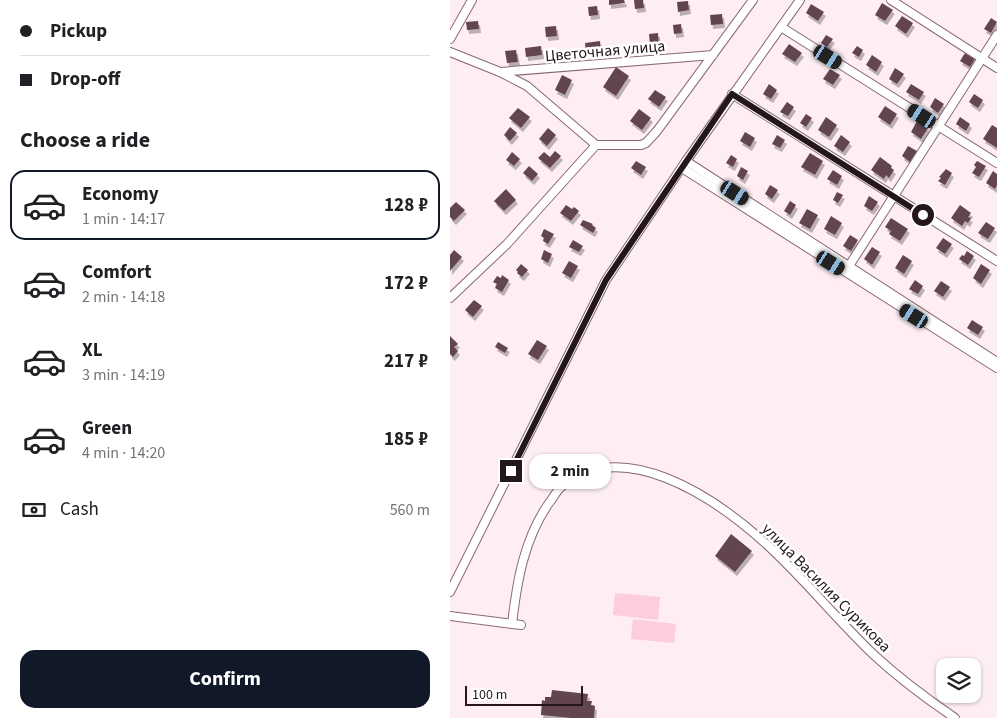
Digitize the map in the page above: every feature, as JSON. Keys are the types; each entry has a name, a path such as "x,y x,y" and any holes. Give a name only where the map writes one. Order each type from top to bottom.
{"street":[{"path":"450,39 472,0"},
{"path":"450,52 500,72 527,86 596,145 641,145 646,143 753,0"},
{"path":"450,592 606,280 732,94 800,0"},
{"path":"891,0 997,68"},
{"path":"780,27 997,163"},
{"path":"849,266 997,35"},
{"name":"Цветочная улица","path":"500,72 713,55"},
{"path":"732,94 997,261"},
{"path":"450,298 507,244 596,145"},
{"path":"684,165 849,266 997,362"},
{"path":"684,165 997,368"},
{"name":"улица Василия Сурикова","path":"512,624 516,589 527,544 543,512 559,488 583,472 604,467 632,468 663,476 695,492 728,512 763,540 792,568 875,656 916,690 955,718"},
{"path":"450,616 521,625"}],"shaded area":[{"path":"615,593 660,597 658,620 613,615"},
{"path":"633,619 676,624 674,643 631,639"}],"building":[{"path":"609,0 624,0 625,3 609,5"},
{"path":"634,0 643,0 644,8 635,9"},
{"path":"688,1 689,10 678,12 677,2"},
{"path":"882,3 893,10 885,21 875,15"},
{"path":"811,4 824,12 818,21 806,13"},
{"path":"597,6 598,15 589,16 588,7"},
{"path":"722,14 723,24 711,25 710,15"},
{"path":"902,16 913,23 906,34 895,26"},
{"path":"991,18 997,22 991,33 984,29"},
{"path":"478,21 479,29 467,30 466,22"},
{"path":"681,24 682,33 674,34 673,25"},
{"path":"556,26 557,36 546,37 545,27"},
{"path":"658,33 659,44 650,45 649,34"},
{"path":"826,35 833,39 827,47 821,43"},
{"path":"600,41 601,51 586,52 585,43"},
{"path":"789,44 802,53 795,62 782,54"},
{"path":"541,46 542,55 526,57 525,48"},
{"path":"857,46 863,50 859,57 852,53"},
{"path":"516,50 518,62 507,63 505,51"},
{"path":"965,53 975,59 970,67 960,61"},
{"path":"872,55 882,62 876,72 866,65"},
{"path":"616,67 629,76 616,96 603,87"},
{"path":"895,68 904,74 897,84 889,79"},
{"path":"830,69 840,75 833,85 823,79"},
{"path":"562,75 572,80 565,95 555,90"},
{"path":"769,84 777,90 771,99 763,94"},
{"path":"911,84 924,92 919,100 906,92"},
{"path":"655,90 666,97 659,107 648,99"},
{"path":"974,94 983,100 978,108 969,102"},
{"path":"935,98 944,104 938,113 930,107"},
{"path":"787,102 794,107 788,116 780,112"},
{"path":"885,106 897,114 890,125 878,117"},
{"path":"518,108 530,117 521,128 509,118"},
{"path":"639,109 651,118 642,130 630,121"},
{"path":"806,114 812,118 806,127 800,123"},
{"path":"826,117 837,125 829,137 818,130"},
{"path":"960,117 970,124 966,131 956,124"},
{"path":"917,121 928,128 921,139 911,132"},
{"path":"992,125 997,128 997,148 983,139"},
{"path":"510,127 517,133 510,141 504,135"},
{"path":"548,128 556,135 547,146 539,139"},
{"path":"745,132 755,138 750,147 740,141"},
{"path":"777,135 785,140 780,148 772,144"},
{"path":"841,135 850,142 843,152 834,146"},
{"path":"908,146 917,151 910,162 902,156"},
{"path":"555,151 561,156 550,168 538,158 544,152 550,157"},
{"path":"512,152 520,159 514,166 506,160"},
{"path":"810,153 823,161 815,175 801,167"},
{"path":"731,155 737,159 733,167 726,163"},
{"path":"880,157 892,166 891,168 894,170 889,178 886,175 884,179 871,170"},
{"path":"636,161 646,167 641,175 631,168"},
{"path":"977,161 986,166 979,177 972,173"},
{"path":"529,166 538,174 532,181 523,173"},
{"path":"741,167 748,171 743,180 737,176"},
{"path":"946,169 952,173 945,185 938,181"},
{"path":"833,170 842,176 837,185 827,179"},
{"path":"993,171 997,174 995,189 986,183"},
{"path":"770,185 778,190 772,199 765,194"},
{"path":"506,189 516,200 504,211 494,201"},
{"path":"837,192 843,195 838,203 833,200"},
{"path":"869,196 878,202 872,211 864,206"},
{"path":"790,201 796,205 790,215 784,211"},
{"path":"456,202 465,210 454,221 450,217 450,208"},
{"path":"566,205 572,209 574,207 579,211 571,221 560,213"},
{"path":"960,205 971,213 968,217 971,218 968,223 965,221 962,226 951,218"},
{"path":"807,209 818,215 810,229 799,223"},
{"path":"831,216 842,223 835,235 824,229"},
{"path":"891,218 908,229 900,241 889,234 891,231 885,227"},
{"path":"583,220 593,224 596,228 593,233 580,225"},
{"path":"986,222 995,228 988,239 978,233"},
{"path":"544,229 554,234 548,244 543,241 544,238 541,236"},
{"path":"850,235 858,240 851,251 843,246"},
{"path":"943,238 952,244 945,254 936,248"},
{"path":"573,240 583,246 579,252 569,247"},
{"path":"872,247 880,252 872,265 864,259"},
{"path":"454,250 462,257 450,271 450,255"},
{"path":"544,250 552,254 548,263 541,259"},
{"path":"967,251 974,256 968,265 959,259"},
{"path":"903,255 912,261 904,274 895,268"},
{"path":"569,261 578,266 571,278 562,273"},
{"path":"521,264 528,270 522,277 516,270"},
{"path":"981,264 990,270 981,284 973,278"},
{"path":"502,275 509,280 502,292 495,288 497,284 493,282 497,276 501,278"},
{"path":"915,280 923,286 918,294 909,289"},
{"path":"941,281 950,287 943,297 934,291"},
{"path":"474,300 482,306 473,317 465,310"},
{"path":"972,320 983,327 978,335 967,328"},
{"path":"450,336 458,344 454,347 458,351 453,357 450,354"},
{"path":"537,340 547,346 538,360 528,354"},
{"path":"498,342 508,348 505,353 495,347"},
{"path":"731,534 752,551 735,572 715,556"},
{"path":"552,690 588,694 587,701 592,701 591,705 595,706 594,718 541,715 542,700 545,701 545,697 551,697"}],"route":[{"path":"511,471 606,280 732,94 923,215"}]}
